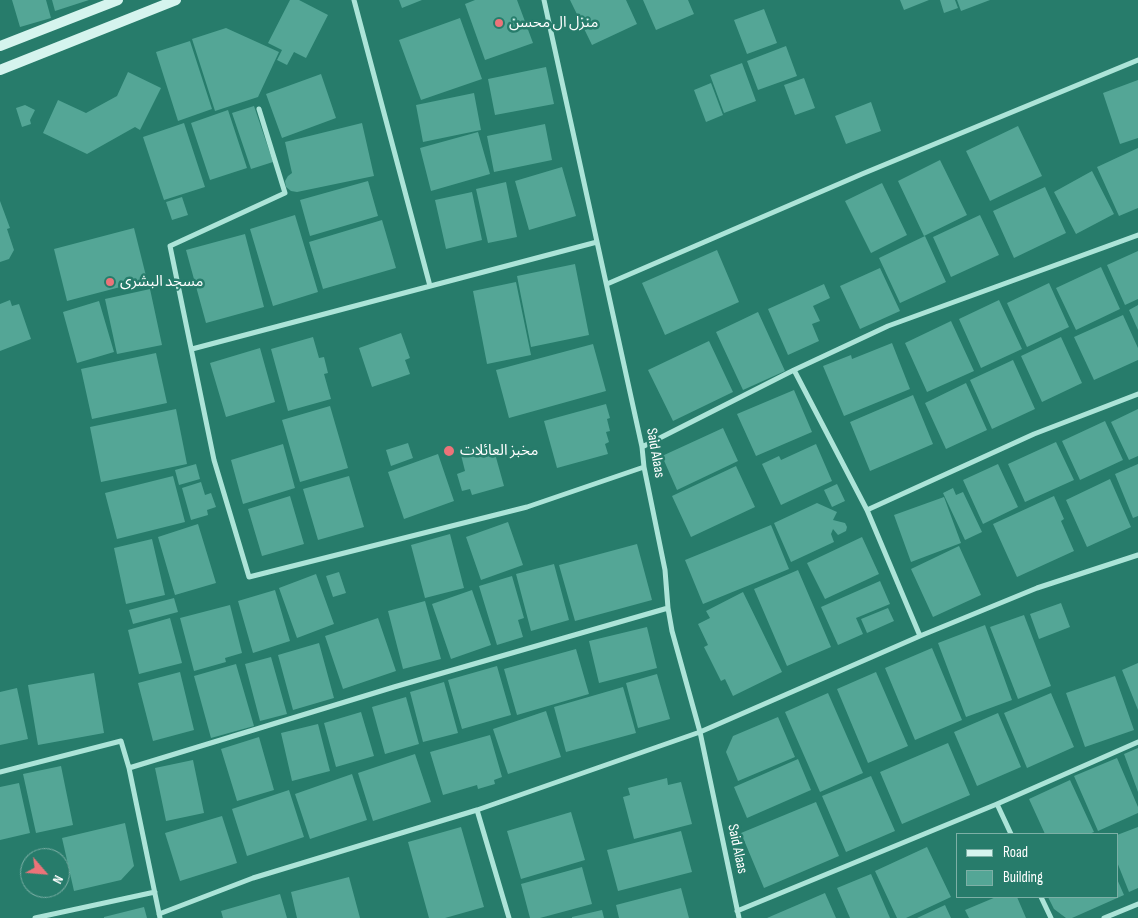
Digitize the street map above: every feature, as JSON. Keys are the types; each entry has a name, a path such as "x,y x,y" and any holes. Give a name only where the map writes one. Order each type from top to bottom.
{"main road":[{"path":"0,46 118,0"},
{"path":"0,70 176,0"}],"street":[{"path":"354,0 430,286"},
{"name":"Said Alaas","path":"544,0 642,447 644,467 665,570 672,631 700,732 738,918"},
{"path":"607,284 862,174 1138,60"},
{"path":"260,109 284,192 170,246 214,460 249,577 527,507 644,467"},
{"path":"642,447 794,370 888,326 1138,235"},
{"path":"192,349 597,242"},
{"path":"794,370 867,510 920,636"},
{"path":"867,510 1034,434 1138,394"},
{"path":"0,772 121,741 129,768 160,916 253,878 477,810 700,732 920,636 1037,588 1138,555"},
{"path":"129,768 385,690 668,608"},
{"path":"738,911 997,804 1138,742"},
{"path":"997,804 1012,833"},
{"path":"477,810 509,918"},
{"path":"35,918 156,892"},
{"path":"1041,898 1051,918"},
{"path":"1104,918 1138,904"}],"building":[{"path":"12,0 46,0 51,18 20,27"},
{"path":"52,0 89,0 55,11"},
{"path":"290,0 299,0 328,15 306,58 294,52 287,65 277,60 282,50 268,43"},
{"path":"399,0 422,0 402,8"},
{"name":"منزل ال محسن","path":"475,0 517,0 533,43 485,60 465,4"},
{"path":"570,0 626,0 637,24 592,45"},
{"path":"643,0 688,0 694,14 656,30"},
{"path":"900,0 929,0 904,10"},
{"path":"940,0 955,0 958,8 944,13"},
{"path":"957,0 990,0 961,11"},
{"path":"764,9 777,43 747,54 734,20"},
{"path":"460,18 482,79 421,100 399,40"},
{"path":"226,28 279,52 258,97 215,111 192,39"},
{"path":"190,41 212,109 178,121 156,52"},
{"path":"786,46 797,76 758,90 747,61"},
{"path":"742,63 756,101 724,113 710,75"},
{"path":"546,67 554,104 495,115 488,79"},
{"path":"128,72 161,88 140,130 135,127 87,154 43,133 58,100 86,113 117,96"},
{"path":"321,74 336,118 282,138 266,94"},
{"path":"804,78 815,108 795,115 784,85"},
{"path":"1138,80 1138,138 1120,144 1103,93"},
{"path":"711,83 723,115 706,122 694,90"},
{"path":"474,93 481,130 423,142 416,105"},
{"path":"871,102 881,131 846,144 835,116"},
{"path":"25,105 35,110 30,120 31,124 22,127 16,108"},
{"path":"254,106 273,162 251,169 232,113"},
{"path":"228,110 247,168 210,180 191,123"},
{"path":"184,123 205,187 164,200 143,137"},
{"path":"362,123 374,176 297,192 291,191 286,187 285,181 292,173 285,142"},
{"path":"545,124 552,160 494,172 487,136"},
{"path":"1018,126 1042,176 990,201 966,151"},
{"path":"478,132 490,174 431,191 420,148"},
{"path":"1138,148 1138,208 1119,216 1097,167"},
{"path":"940,160 967,215 924,236 898,181"},
{"path":"562,167 576,216 529,230 515,181"},
{"path":"1092,171 1114,214 1076,234 1054,192"},
{"path":"368,181 378,216 310,236 300,200"},
{"path":"506,182 517,237 488,243 476,189"},
{"path":"882,183 907,235 871,253 845,201"},
{"path":"1045,187 1066,233 1014,258 993,211"},
{"path":"472,192 482,240 446,249 435,200"},
{"path":"182,197 188,215 172,220 166,202"},
{"path":"0,201 10,228 7,229 14,250 9,259 0,262"},
{"path":"295,215 318,292 273,306 250,229"},
{"path":"980,215 999,255 951,277 933,237"},
{"path":"382,220 396,268 323,289 309,242"},
{"path":"134,228 147,280 67,301 54,249"},
{"path":"245,234 264,307 206,323 186,250"},
{"path":"925,236 946,282 900,303 879,258"},
{"path":"717,250 739,302 665,335 642,283"},
{"path":"1138,251 1138,299 1125,305 1107,265"},
{"path":"575,264 589,335 531,347 517,276"},
{"path":"1101,267 1120,309 1076,330 1056,288"},
{"path":"880,268 900,311 860,329 840,286"},
{"path":"516,282 531,355 487,364 473,291"},
{"path":"1049,283 1069,327 1027,347 1007,303"},
{"path":"824,284 830,298 813,306 820,321 812,324 819,341 788,355 768,309"},
{"path":"150,289 162,345 117,354 105,299"},
{"path":"10,300 12,306 19,304 31,339 0,351 0,304"},
{"path":"999,300 1022,349 981,368 959,319"},
{"path":"99,301 114,352 77,363 63,312"},
{"path":"1138,305 1138,330 1129,310"},
{"path":"758,312 785,371 743,390 716,332"},
{"path":"1123,315 1138,348 1138,360 1094,380 1074,337"},
{"path":"951,321 974,371 927,392 905,343"},
{"path":"401,333 410,358 405,360 410,374 372,387 359,348"},
{"path":"313,337 319,358 324,357 328,373 324,374 331,399 288,411 271,349"},
{"path":"1061,337 1082,383 1042,402 1021,356"},
{"path":"709,341 733,392 673,421 648,370"},
{"path":"892,343 910,389 844,416 823,366 851,355 852,359"},
{"path":"593,344 606,391 509,418 496,370"},
{"path":"260,348 275,402 226,417 210,363"},
{"path":"156,353 167,403 92,419 81,369"},
{"path":"1013,360 1035,409 992,429 970,380"},
{"path":"966,383 987,430 946,449 925,403"},
{"path":"794,390 812,432 756,456 737,414"},
{"path":"913,395 933,444 870,471 850,422"},
{"path":"606,404 610,418 607,419 610,431 606,432 609,442 605,444 608,454 557,468 544,421"},
{"path":"330,406 348,468 300,482 282,420"},
{"path":"176,409 187,464 101,482 90,427"},
{"path":"1138,409 1138,456 1129,460 1111,422"},
{"path":"1105,421 1123,460 1080,480 1062,441"},
{"path":"723,428 738,461 677,490 662,456"},
{"path":"1056,442 1074,480 1025,502 1008,464"},
{"path":"408,443 413,458 391,466 386,450"},
{"path":"492,443 504,486 472,495 470,489 462,491 457,474 465,471 460,451"},
{"path":"283,444 295,488 243,504 231,460"},
{"path":"816,444 832,481 781,505 762,464 779,456 781,460"},
{"path":"438,454 454,501 404,519 388,472"},
{"path":"196,464 200,479 179,485 175,470"},
{"path":"998,464 1018,507 983,524 963,480"},
{"path":"1138,464 1138,516 1133,518 1115,474"},
{"path":"736,466 755,507 691,537 672,496"},
{"path":"173,476 185,522 117,539 105,493"},
{"path":"349,476 364,527 318,540 303,489"},
{"path":"1110,479 1131,527 1087,547 1066,500"},
{"path":"201,482 205,495 211,493 216,507 207,510 208,515 191,520 182,488"},
{"path":"837,484 845,501 832,507 824,490"},
{"path":"953,488 956,495 963,492 982,532 965,540 943,493"},
{"path":"290,496 304,544 262,556 248,509"},
{"path":"1054,496 1064,519 1061,521 1074,551 1017,577 993,524"},
{"path":"944,497 961,543 911,562 894,515"},
{"path":"817,503 837,512 833,520 845,523 846,531 838,535 833,529 831,534 834,542 791,562 774,523"},
{"path":"508,522 523,565 481,580 466,537"},
{"path":"198,524 216,583 175,595 158,537"},
{"path":"771,525 789,569 703,604 685,560"},
{"path":"450,534 464,588 425,598 411,545"},
{"path":"862,537 879,574 825,599 807,563"},
{"path":"152,539 165,595 126,604 114,548"},
{"path":"637,544 652,600 575,621 559,565"},
{"path":"959,546 981,595 933,617 911,569"},
{"path":"554,564 569,620 531,631 516,574"},
{"path":"798,570 831,647 787,666 754,589"},
{"path":"339,572 346,593 333,597 326,576"},
{"path":"316,574 334,624 297,638 279,588"},
{"path":"512,576 524,618 518,620 523,637 497,645 479,586"},
{"path":"880,581 890,604 856,618 863,634 838,645 821,607"},
{"path":"275,590 290,641 253,653 238,601"},
{"path":"472,590 491,645 451,659 432,604"},
{"path":"743,592 782,672 733,696 725,679 721,681 704,647 708,645 698,624 710,618 706,611"},
{"path":"174,598 178,612 133,624 129,610"},
{"path":"425,601 441,659 403,669 388,611"},
{"path":"1061,603 1070,627 1039,639 1030,614"},
{"path":"230,605 242,653 225,658 226,662 194,671 180,618"},
{"path":"888,608 894,621 867,633 861,619"},
{"path":"1024,615 1051,686 1018,699 990,627"},
{"path":"170,618 182,663 139,674 128,630"},
{"path":"378,618 396,671 343,689 325,636"},
{"path":"985,625 1012,700 966,717 938,643"},
{"path":"647,627 657,668 599,683 589,641"},
{"path":"319,643 334,698 293,710 278,655"},
{"path":"932,648 962,720 915,740 885,668"},
{"path":"576,649 589,694 517,715 504,669"},
{"path":"271,657 287,714 260,721 245,664"},
{"path":"1138,663 1138,710 1122,670"},
{"path":"236,664 254,726 211,738 194,676"},
{"path":"497,666 511,715 462,729 448,680"},
{"path":"180,672 194,730 153,741 138,683"},
{"path":"876,672 908,746 868,763 837,689"},
{"path":"94,673 104,733 38,745 28,685"},
{"path":"657,674 670,719 638,728 626,683"},
{"path":"1115,676 1134,730 1085,747 1066,693"},
{"path":"444,682 458,733 423,742 410,692"},
{"path":"623,687 636,733 566,752 554,707"},
{"path":"17,688 28,739 0,745 0,692"},
{"path":"828,693 863,773 820,792 785,712"},
{"path":"1051,693 1074,747 1027,768 1004,713"},
{"path":"406,697 419,744 385,754 372,707"},
{"path":"546,711 561,757 508,774 493,729"},
{"path":"361,712 374,756 336,767 324,723"},
{"path":"998,713 1021,767 977,786 954,732"},
{"path":"778,717 795,757 738,781 726,752 733,736"},
{"path":"318,724 330,771 292,781 281,733"},
{"path":"490,735 502,777 494,780 495,784 478,789 477,785 443,795 430,752"},
{"path":"259,737 274,790 237,801 221,749"},
{"path":"948,743 970,795 902,824 880,772"},
{"path":"1138,748 1138,792 1124,754"},
{"path":"415,754 431,802 373,821 358,773"},
{"path":"1117,758 1138,807 1138,813 1098,831 1074,776"},
{"path":"798,759 811,790 747,818 734,787"},
{"path":"193,760 204,813 166,821 155,768"},
{"path":"61,766 73,825 36,833 23,774"},
{"path":"352,774 367,820 310,839 295,794"},
{"path":"871,776 895,831 846,852 822,796"},
{"path":"667,778 668,785 681,782 692,824 634,839 623,797 630,795 628,788"},
{"path":"1070,780 1094,832 1045,833 1029,799"},
{"path":"19,783 30,833 0,840 0,787"},
{"path":"289,790 304,837 247,856 232,809"},
{"path":"816,802 839,856 764,888 741,833"},
{"path":"571,812 585,860 521,879 507,831"},
{"path":"222,816 237,863 180,881 165,833"},
{"path":"125,823 134,866 121,880 74,891 70,873 70,848 64,848 62,838"},
{"path":"461,827 484,907 445,918 429,918 408,842"},
{"path":"1138,827 1138,888 1129,892 1118,864 1118,835"},
{"path":"681,831 692,872 618,891 607,850"},
{"path":"927,847 951,897 906,918 897,918 875,871"},
{"path":"582,867 592,904 540,918 530,918 521,884"},
{"path":"871,874 890,918 850,918 837,888"},
{"path":"349,877 360,918 297,918 291,892"},
{"path":"1118,881 1124,895 1118,898"},
{"path":"681,888 689,918 619,918 616,905"},
{"path":"825,893 836,918 767,918"},
{"path":"280,894 287,918 223,918 221,911"},
{"path":"994,898 1017,898 1026,918 969,918 965,910"},
{"path":"1048,898 1117,898 1072,918 1066,918 1054,909"},
{"path":"945,905 951,918 917,918"},
{"path":"144,907 147,918 104,918 104,917"},
{"path":"602,910 604,918 572,918 572,917"}],"place":[{"name":"منزل ال محسن","path":"499,23"},
{"name":"مسجد البشرى","path":"110,282"},
{"name":"مخبز العائلات","path":"449,451"}]}
